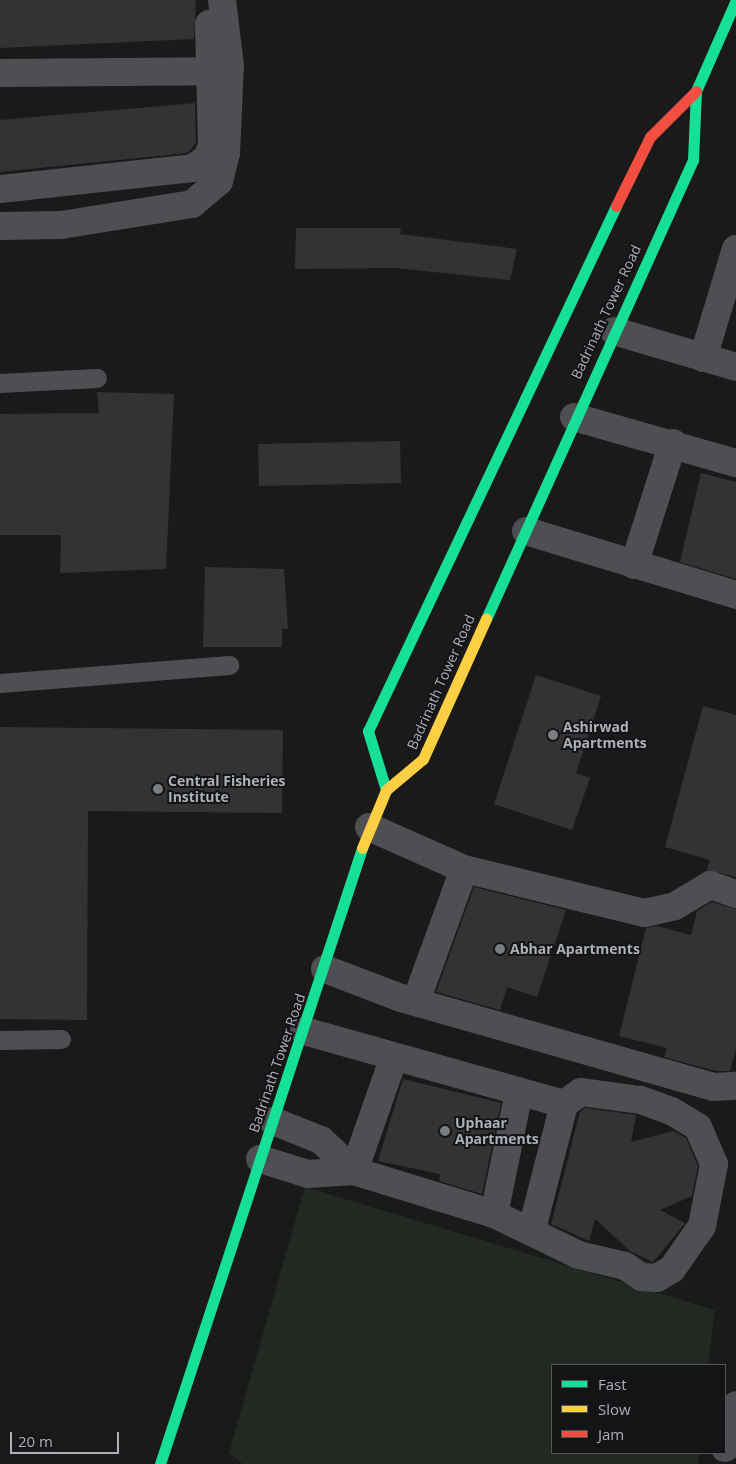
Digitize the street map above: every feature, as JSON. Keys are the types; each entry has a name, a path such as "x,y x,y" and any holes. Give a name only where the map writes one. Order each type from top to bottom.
{"street":[{"path":"0,189 193,168 206,159 212,146 207,0"},
{"path":"0,226 61,226 192,204 220,181 226,153 230,66 222,0"},
{"name":"Badrinath Tower Road","path":"160,1464 260,1159 325,969 369,827 386,790 423,759 526,531 574,417 693,160 696,91 736,0"},
{"path":"0,73 210,71"},
{"path":"386,790 368,731 551,335 650,137 696,91"},
{"path":"702,358 736,249"},
{"path":"614,331 736,367"},
{"path":"574,417 673,443 736,463"},
{"path":"634,564 673,443"},
{"path":"526,531 736,595"},
{"path":"369,827 464,869 645,913 675,906 710,885 736,894"},
{"path":"416,1001 464,869"},
{"path":"325,969 416,1001 714,1087 736,1086"},
{"path":"304,1031 564,1104"},
{"path":"354,1171 394,1057"},
{"path":"494,1214 519,1092"},
{"path":"260,1159 308,1174 354,1171 494,1214 532,1229 579,1255 657,1278 672,1269 702,1226 711,1196 714,1164 698,1127 640,1100 581,1092 564,1104 532,1229"},
{"path":"273,1121 321,1140 354,1171"},
{"path":"726,1444 736,1405"}],"lane":[{"path":"0,382 97,378"},
{"path":"0,682 229,665"},
{"path":"0,1040 61,1039"}],"shaded area":[{"path":"305,1187 715,1310 708,1364 551,1364 551,1454 699,1454 698,1464 243,1464 229,1453"}],"building":[{"path":"0,0 196,0 194,39 0,48"},
{"path":"195,103 196,143 187,153 0,172 0,120"},
{"path":"296,228 401,228 400,234 517,249 510,280 395,268 295,269"},
{"path":"97,392 174,394 166,569 60,573 61,535 0,535 0,414 99,413"},
{"path":"400,441 401,483 259,486 258,444"},
{"path":"701,473 736,482 736,579 680,562"},
{"path":"205,567 284,569 288,629 282,629 282,647 203,647"},
{"name":"Ashirwad Apartments","path":"536,675 601,696 576,773 590,778 572,830 494,804"},
{"path":"703,706 736,715 736,877 707,870 710,860 665,847"},
{"path":"0,727 283,730 282,813 88,811 87,1020 0,1019"},
{"name":"Abhar Apartments","path":"474,887 566,910 537,997 507,987 500,1010 436,992"},
{"path":"712,902 736,909 736,1049 730,1071 716,1071 664,1057 667,1048 619,1036 646,928 657,926 691,935 697,911"},
{"name":"Uphaar Apartments","path":"403,1079 501,1103 482,1194 439,1181 440,1174 378,1161"},
{"path":"585,1108 636,1115 631,1142 674,1131 686,1138 698,1166 692,1196 660,1210 685,1223 653,1262 630,1251 595,1219 589,1241 551,1224 580,1112"}],"traffic: fast":[{"path":"486,619 693,160 696,91 736,0"},
{"path":"386,790 368,731 616,206"},
{"path":"160,1464 362,848"}],"traffic: slow":[{"path":"362,848 386,790 423,759 486,619"}],"traffic: jam":[{"path":"616,206 650,137 696,91"}],"place":[{"name":"Ashirwad Apartments","path":"553,735"},
{"name":"Central Fisheries Institute","path":"158,789"},
{"name":"Abhar Apartments","path":"500,949"},
{"name":"Uphaar Apartments","path":"445,1131"}]}
